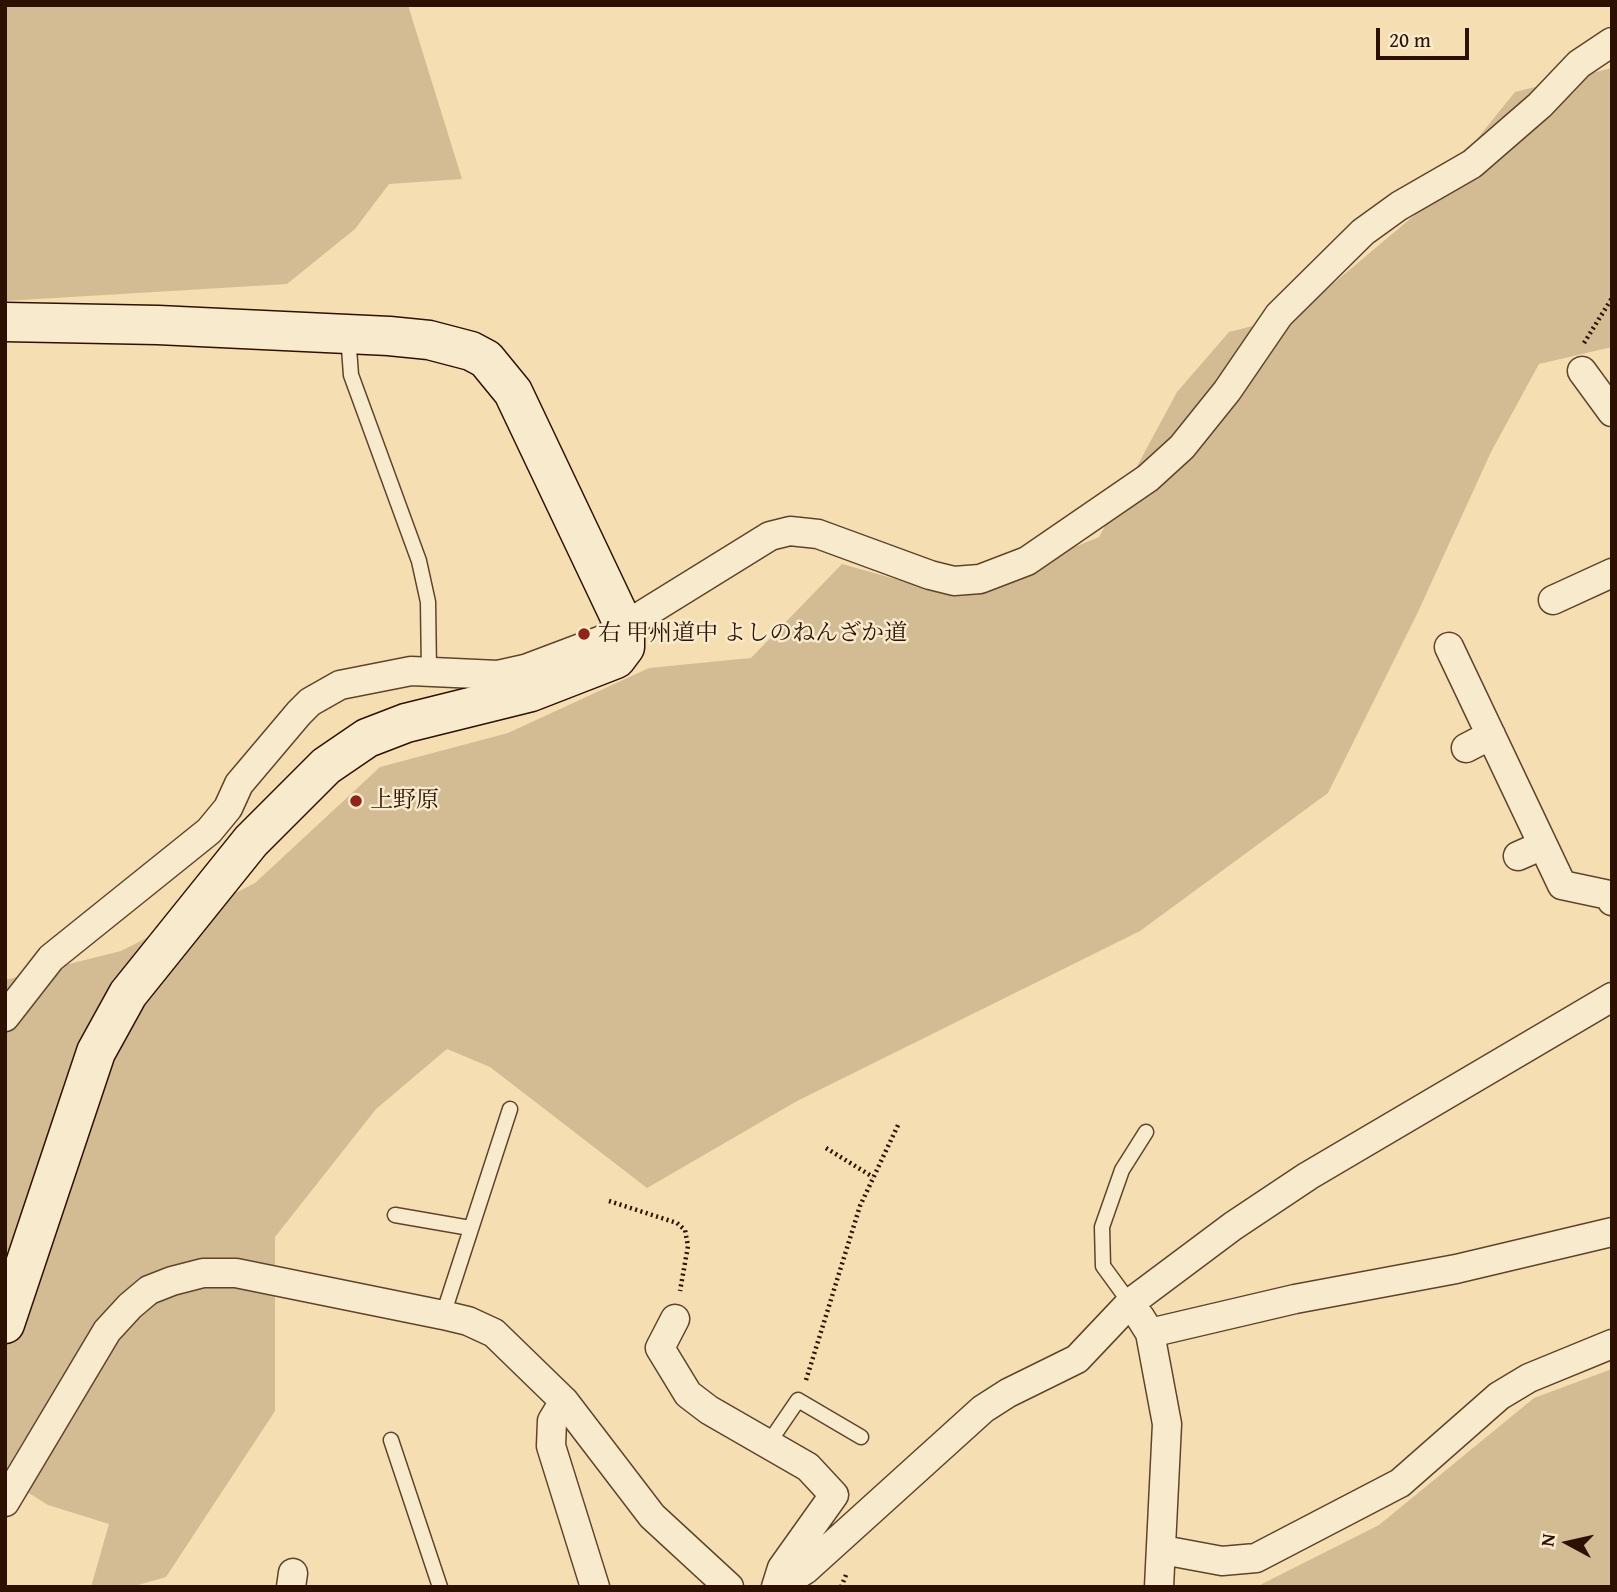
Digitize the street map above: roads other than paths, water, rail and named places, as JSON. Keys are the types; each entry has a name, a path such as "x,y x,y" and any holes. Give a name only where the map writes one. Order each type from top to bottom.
{"street":[{"path":"5,1017 51,958 209,831 228,808 239,784 310,702 340,685 359,679 429,671 472,675 511,673 554,659 625,628 770,536 790,531 818,534 930,575 954,580 979,579 1027,561 1148,478 1182,447 1227,391 1279,315 1363,232 1399,206 1472,164 1540,105 1578,64 1612,42"},
{"path":"5,323 145,325 389,336 454,344 486,359 501,374 513,392 625,628 625,648 616,659 531,692 406,723 367,738 326,766 251,841 128,994 96,1052 5,1324"},
{"path":"1582,371 1612,412"},
{"path":"1553,600 1612,573"},
{"path":"1449,647 1491,735 1530,851 1562,885 1609,895 1612,901"},
{"path":"1466,748 1491,735"},
{"path":"777,1587 805,1570 983,1409 1008,1393 1077,1359 1130,1303 1233,1226 1308,1176 1612,997"},
{"path":"1150,1333 1296,1299 1456,1269 1612,1232"},
{"path":"5,1502 107,1331 130,1306 160,1285 203,1273 236,1273 443,1315 468,1321 494,1334 564,1401 652,1516 729,1587"},
{"path":"1130,1303 1150,1333 1167,1424 1163,1550 1159,1587"},
{"path":"675,1320 660,1348 688,1394 808,1467 834,1495 782,1568 777,1587"},
{"path":"1163,1550 1222,1561 1256,1558 1400,1483 1499,1395 1549,1369 1612,1344"},
{"path":"564,1401 552,1421 551,1446 595,1587"}],"lane":[{"path":"348,335 351,375 402,507 419,561 428,602 429,671"},
{"path":"443,1315 510,1109"},
{"path":"1130,1303 1103,1266 1102,1227 1122,1170 1146,1132"},
{"path":"395,1215 470,1228"},
{"path":"768,1444 798,1400 862,1437"},
{"path":"391,1440 440,1587"}],"place":[{"name":"右 甲州道中 よしのねんざか道","path":"584,634"},
{"name":"上野原","path":"356,801"}]}
